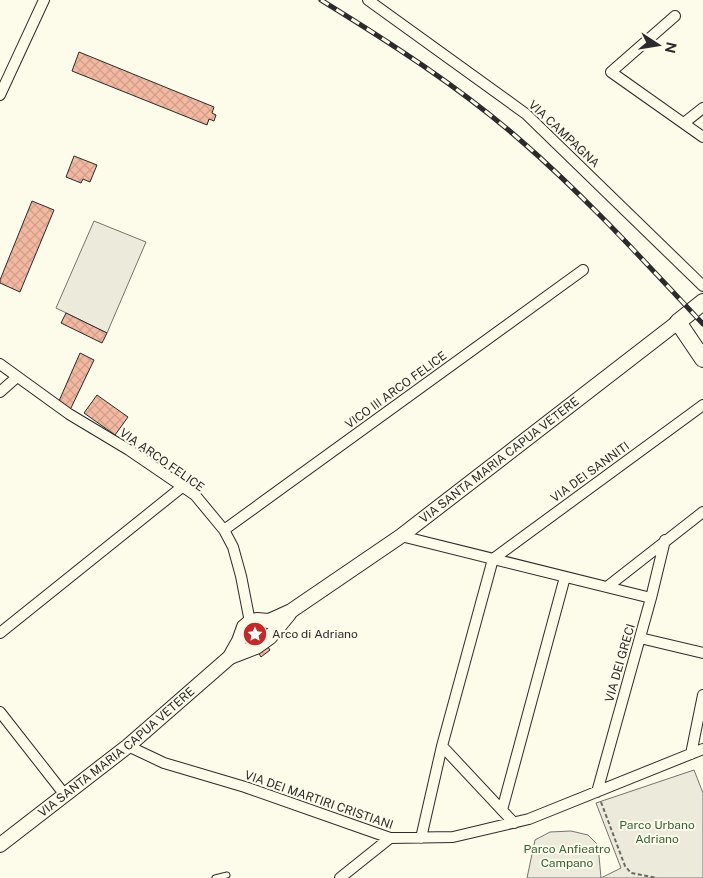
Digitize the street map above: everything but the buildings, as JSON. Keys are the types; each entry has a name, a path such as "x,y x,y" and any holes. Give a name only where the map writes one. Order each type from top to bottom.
{"main road":[{"name":"VIA SANTA MARIA CAPUA VETERE","path":"291,611 400,536 703,302"},
{"path":"678,322 703,359"},
{"path":"230,657 239,642 244,627 250,622 257,620 270,621 291,611"},
{"path":"230,657 256,647 270,637 291,611"},
{"name":"VIA SANTA MARIA CAPUA VETERE","path":"0,845 128,746 230,657"}],"street":[{"path":"0,95 44,0"},
{"name":"VIA CAMPAGNA","path":"368,0 526,114 703,286"},
{"path":"675,16 612,72 703,137"},
{"path":"684,123 703,108"},
{"name":"VICO III ARCO FELICE","path":"224,530 583,270"},
{"name":"VIA ARCO FELICE","path":"0,364 69,414 129,450 195,495 224,530 233,547 250,622"},
{"path":"0,392 17,377"},
{"name":"VIA DEI SANNITI","path":"492,559 703,405"},
{"path":"0,633 182,487"},
{"path":"607,587 703,512"},
{"path":"400,536 651,598"},
{"name":"VIA DEI GRECI","path":"597,792 651,598 665,540"},
{"path":"421,838 442,746 492,559"},
{"path":"502,810 565,577"},
{"path":"640,638 703,653"},
{"path":"691,754 703,695"},
{"path":"0,712 65,795"},
{"name":"VIA DEI MARTIRI CRISTIANI","path":"128,746 164,763 245,787 390,838 453,837 529,819 703,749"},
{"path":"442,746 514,823"},
{"path":"340,878 390,838"}],"lane":[{"path":"215,878 227,875"}],"path":[{"path":"597,792 626,866 631,874 657,878"}],"green space":[{"path":"94,221 146,242 107,333 56,308"},
{"name":"Parco Urbano Adriano","path":"694,770 703,793 703,878 601,878 621,868 596,803"},
{"name":"Parco Anfieatro Campano","path":"571,831 588,835 598,845 601,878 527,878 535,840 550,832"}],"railway":[{"path":"321,0 397,48 447,83 519,139 591,206 703,324"}],"place":[{"name":"Arco di Adriano","path":"255,634"}]}
